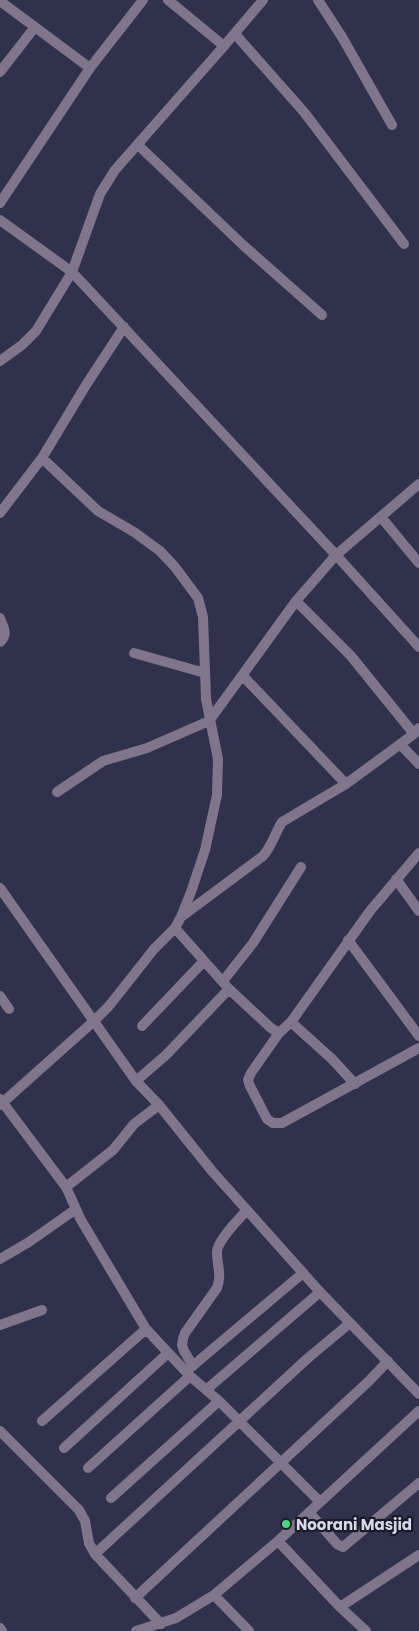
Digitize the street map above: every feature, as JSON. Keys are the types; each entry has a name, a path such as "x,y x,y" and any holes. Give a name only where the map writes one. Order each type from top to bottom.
{"street":[{"path":"0,203 90,68 143,0"},
{"path":"168,0 224,46"},
{"path":"2,357 36,331 72,272 100,194 115,170 263,0"},
{"path":"318,0 342,37 392,124"},
{"path":"0,1 90,68"},
{"path":"0,72 35,27"},
{"path":"235,34 304,112 404,244"},
{"path":"138,145 243,245 322,315"},
{"path":"0,220 72,272 419,646"},
{"path":"0,513 42,458 124,327"},
{"path":"42,458 98,511 134,532 160,551 175,566 198,598 203,617 206,699 218,758 217,796 205,850 192,892 175,928 154,949 109,1006 1,1102 66,1187 76,1209 146,1329 168,1353 190,1371 206,1390 320,1502"},
{"path":"58,792 103,761 147,748 210,721 296,601 336,556 419,484"},
{"path":"381,517 419,563"},
{"path":"181,917 263,856 271,847 276,831 282,822 346,784 416,731 351,656 296,601"},
{"path":"0,618 5,630 5,635 0,642"},
{"path":"134,652 204,673"},
{"path":"243,676 346,784"},
{"path":"400,744 419,764"},
{"path":"419,853 348,940 291,1022 279,1033 248,1080 267,1119 273,1123 282,1123 419,1048"},
{"path":"136,1081 166,1055 226,985 301,867"},
{"path":"396,879 419,911"},
{"path":"0,888 136,1081 159,1105 212,1171 320,1292 419,1394"},
{"path":"175,928 226,985 271,1028 279,1033"},
{"path":"348,940 419,1036"},
{"path":"142,1026 204,961"},
{"path":"0,996 9,1009"},
{"path":"291,1022 332,1059 354,1084"},
{"path":"66,1187 113,1150 134,1124 159,1105"},
{"path":"0,1259 76,1209"},
{"path":"190,1371 182,1345 185,1333 217,1288 220,1280 216,1251 220,1243 247,1210"},
{"path":"88,1468 190,1371 303,1273"},
{"path":"206,1390 320,1292"},
{"path":"0,1325 42,1310"},
{"path":"95,1554 350,1323"},
{"path":"42,1421 146,1329"},
{"path":"64,1448 168,1353"},
{"path":"135,1598 388,1361"},
{"path":"111,1498 219,1401"},
{"path":"136,1631 156,1627 176,1618 214,1595 278,1541 419,1411"},
{"path":"0,1431 79,1510 85,1521 89,1543 95,1554 135,1598 156,1627"},
{"path":"309,1512 337,1544 343,1547 419,1484"},
{"path":"278,1541 340,1607 366,1631"},
{"path":"340,1607 419,1555"},
{"path":"214,1595 249,1631"}],"place":[{"name":"Noorani Masjid","path":"286,1524"}]}
